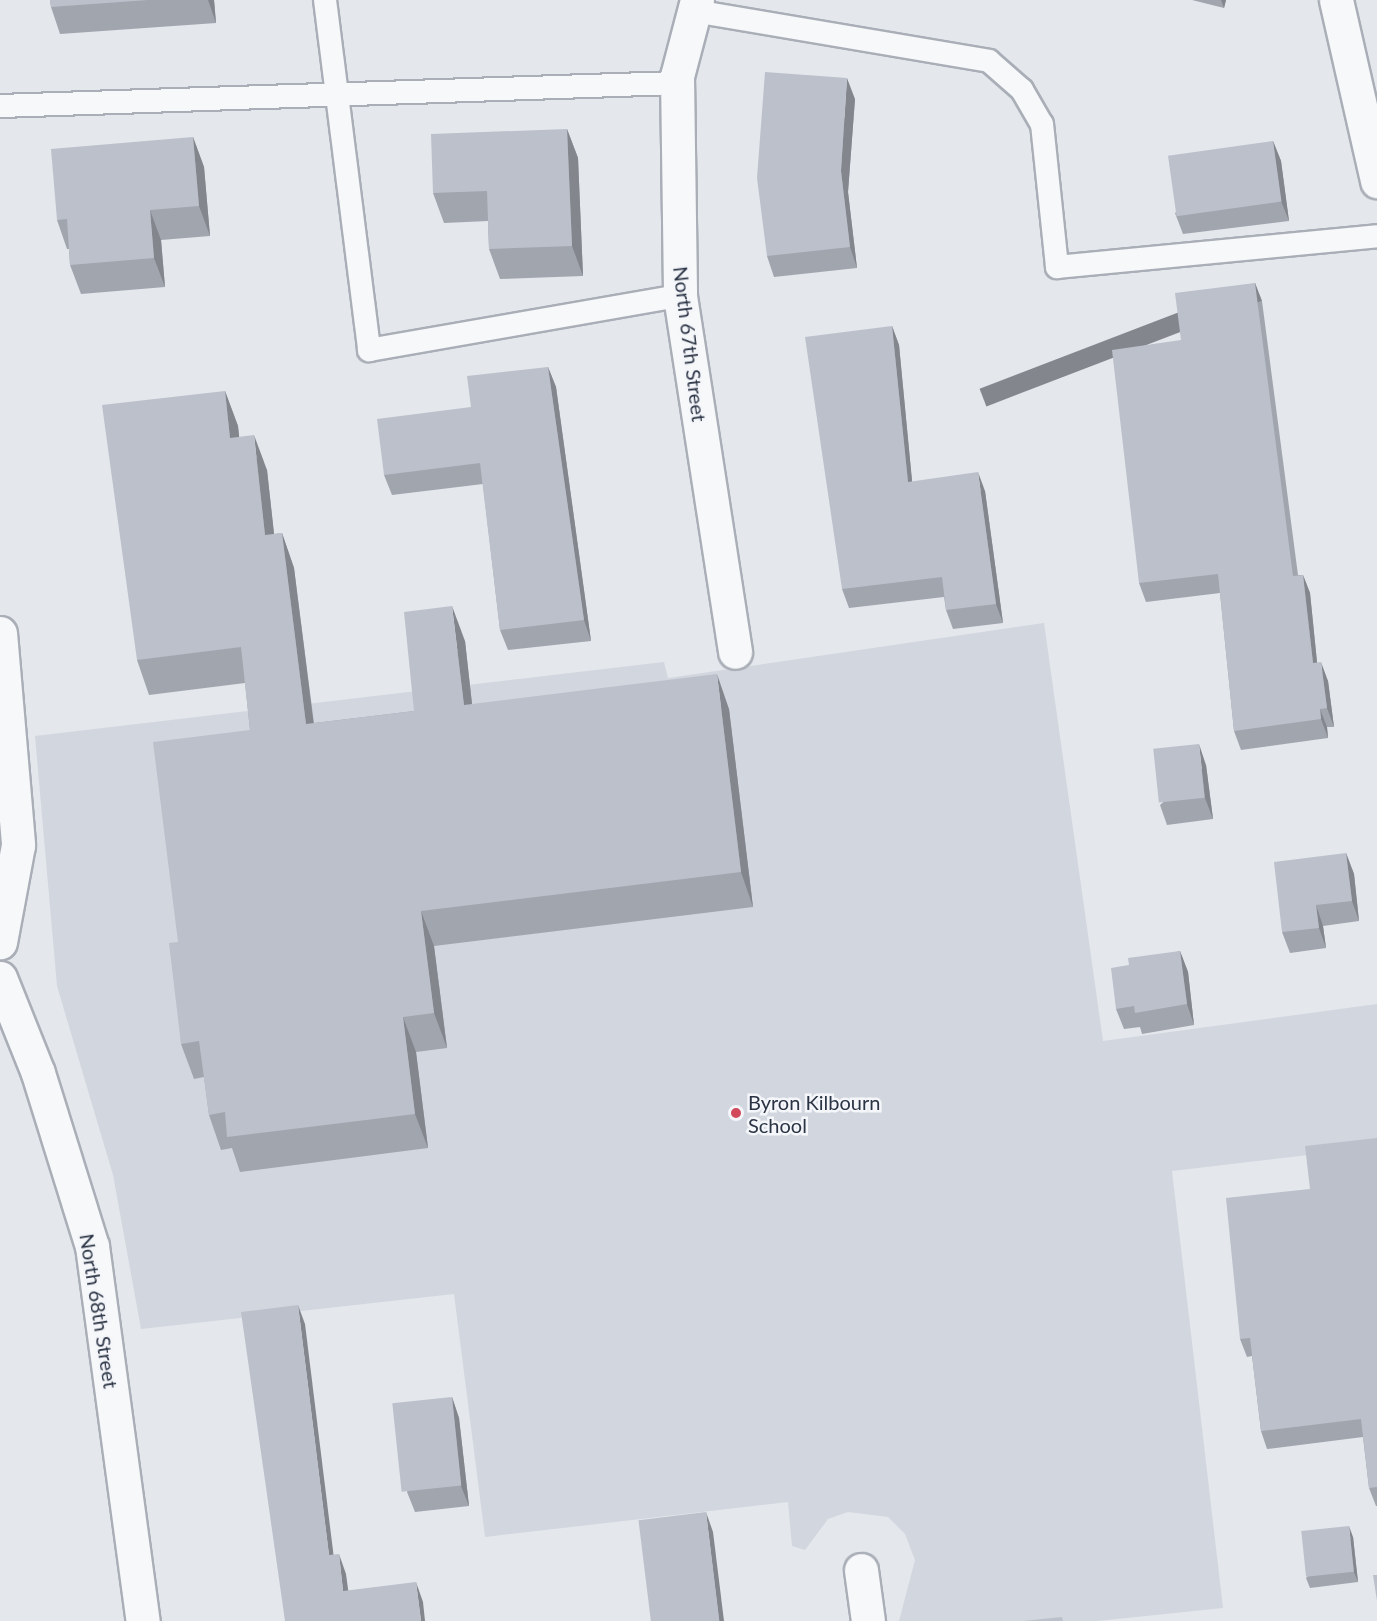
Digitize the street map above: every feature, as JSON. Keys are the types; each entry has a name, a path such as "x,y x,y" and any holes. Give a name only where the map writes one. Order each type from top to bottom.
{"street":[{"path":"1336,0 1377,181"},
{"name":"North 67th Street","path":"695,6 678,82 680,296 735,652"},
{"path":"0,633 18,845 0,942"},
{"name":"North 68th Street","path":"0,978 38,1073 92,1246 143,1621"},
{"path":"861,1570 868,1621"}],"lane":[{"path":"325,0 369,350 680,296"},
{"path":"695,6 989,61 1022,90 1042,124 1057,267 1377,236"},
{"path":"0,106 678,82"}],"shaded area":[{"name":"Byron Kilbourn School","path":"1044,623 1103,1041 1377,1004 1377,1147 1172,1171 1223,1608 1098,1621 899,1621 915,1560 905,1534 888,1517 848,1512 828,1519 805,1550 792,1546 788,1502 485,1537 454,1294 141,1329 113,1175 57,986 35,736 664,662 668,678"}],"building":[{"path":"50,0 148,0 51,7"},
{"path":"765,72 847,78 841,171 850,247 767,256 757,178"},
{"path":"567,129 572,246 489,249 487,191 433,193 431,134"},
{"path":"193,137 199,206 150,210 154,258 70,265 67,219 57,220 51,149"},
{"path":"1273,141 1281,201 1177,216 1168,156"},
{"path":"1255,283 1293,576 1303,575 1313,663 1321,662 1327,708 1320,709 1321,719 1234,731 1218,574 1139,583 1112,350 1181,340 1175,293"},
{"path":"892,326 908,482 978,472 996,604 946,610 942,577 842,589 805,337"},
{"path":"548,367 584,620 500,630 480,463 384,475 377,419 471,407 467,376"},
{"path":"225,391 230,438 254,435 265,535 282,533 306,724 414,711 404,612 452,606 464,705 717,674 741,872 421,911 434,1013 403,1017 415,1114 227,1137 225,1112 209,1115 199,1041 181,1044 169,943 178,942 153,742 250,730 241,647 137,660 102,405"},
{"path":"1199,744 1205,798 1159,803 1153,749"},
{"path":"1346,853 1352,901 1316,905 1319,928 1282,932 1274,862"},
{"path":"1180,951 1187,1004 1135,1013 1134,1006 1116,1009 1111,968 1129,965 1128,958"},
{"path":"1377,1138 1377,1487 1369,1488 1361,1419 1261,1431 1250,1338 1240,1339 1226,1198 1310,1189 1305,1146"},
{"path":"298,1305 329,1555 339,1554 343,1591 416,1582 421,1621 285,1621 241,1312"},
{"path":"452,1397 461,1486 402,1492 392,1403"},
{"path":"706,1512 719,1621 651,1621 639,1520"},
{"path":"1349,1526 1354,1572 1306,1577 1301,1531"},
{"path":"1373,1575 1377,1575 1377,1601"},
{"path":"1062,1617 1063,1621 1023,1621"}],"place":[{"name":"Byron Kilbourn School","path":"736,1113"}]}
